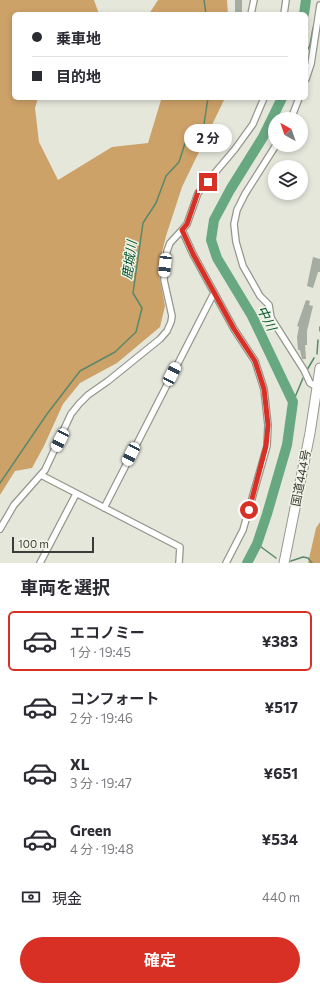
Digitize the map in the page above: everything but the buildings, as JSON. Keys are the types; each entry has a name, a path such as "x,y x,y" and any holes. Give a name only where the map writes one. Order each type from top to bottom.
{"highway":[{"name":"国道444号","path":"284,563 310,433 320,368"}],"street":[{"path":"251,12 254,0"},
{"path":"284,12 286,0"},
{"path":"308,73 311,64 320,6"},
{"path":"0,529 14,504 41,475 71,414 79,404 88,395 108,381 160,339 167,331 172,316 164,280 167,251 170,243 187,224 198,192 235,149 253,124 263,100"},
{"path":"294,112 298,100"},
{"path":"272,152 245,194 237,210 234,224 236,242 244,266 260,296 269,305 272,318 304,370 310,383 317,387"},
{"path":"182,230 193,254 234,329 255,361 264,389 268,425 266,446 243,530 226,563"},
{"path":"104,508 214,293"},
{"path":"41,475 180,547 179,563"},
{"path":"40,563 76,494"}],"shaded area":[{"path":"0,0 94,0 98,12 12,12 12,100 37,100 35,108 39,142 58,180 112,147 148,143 161,100 224,100 182,187 166,236 158,268 165,306 160,327 117,363 80,383 63,404 44,446 32,468 15,471 0,495"},
{"path":"158,0 227,0 228,12 150,12"},
{"path":"320,522 320,563 308,563 316,528"}],"waterway":[{"name":"鹿城川","path":"204,0 206,12"},
{"name":"中川","path":"304,12 306,0"},
{"path":"308,49 313,28"},
{"name":"鹿城川","path":"0,483 47,414 80,371 115,352 136,332 142,308 133,293 143,223 156,203 166,176 179,162 187,137 204,124 208,100"},
{"name":"中川","path":"247,563 257,544 287,445 293,402 252,316 217,258 211,240 214,220 230,190 263,137 281,100"},
{"path":"317,354 318,340"},
{"path":"307,370 314,358"},
{"path":"293,402 303,378"},
{"path":"257,544 276,558"},
{"path":"291,561 303,557 308,558 312,563"}],"route":[{"path":"208,182 198,192 187,224 182,230 193,254 234,329 255,361 264,389 268,425 266,446 249,510"}]}
